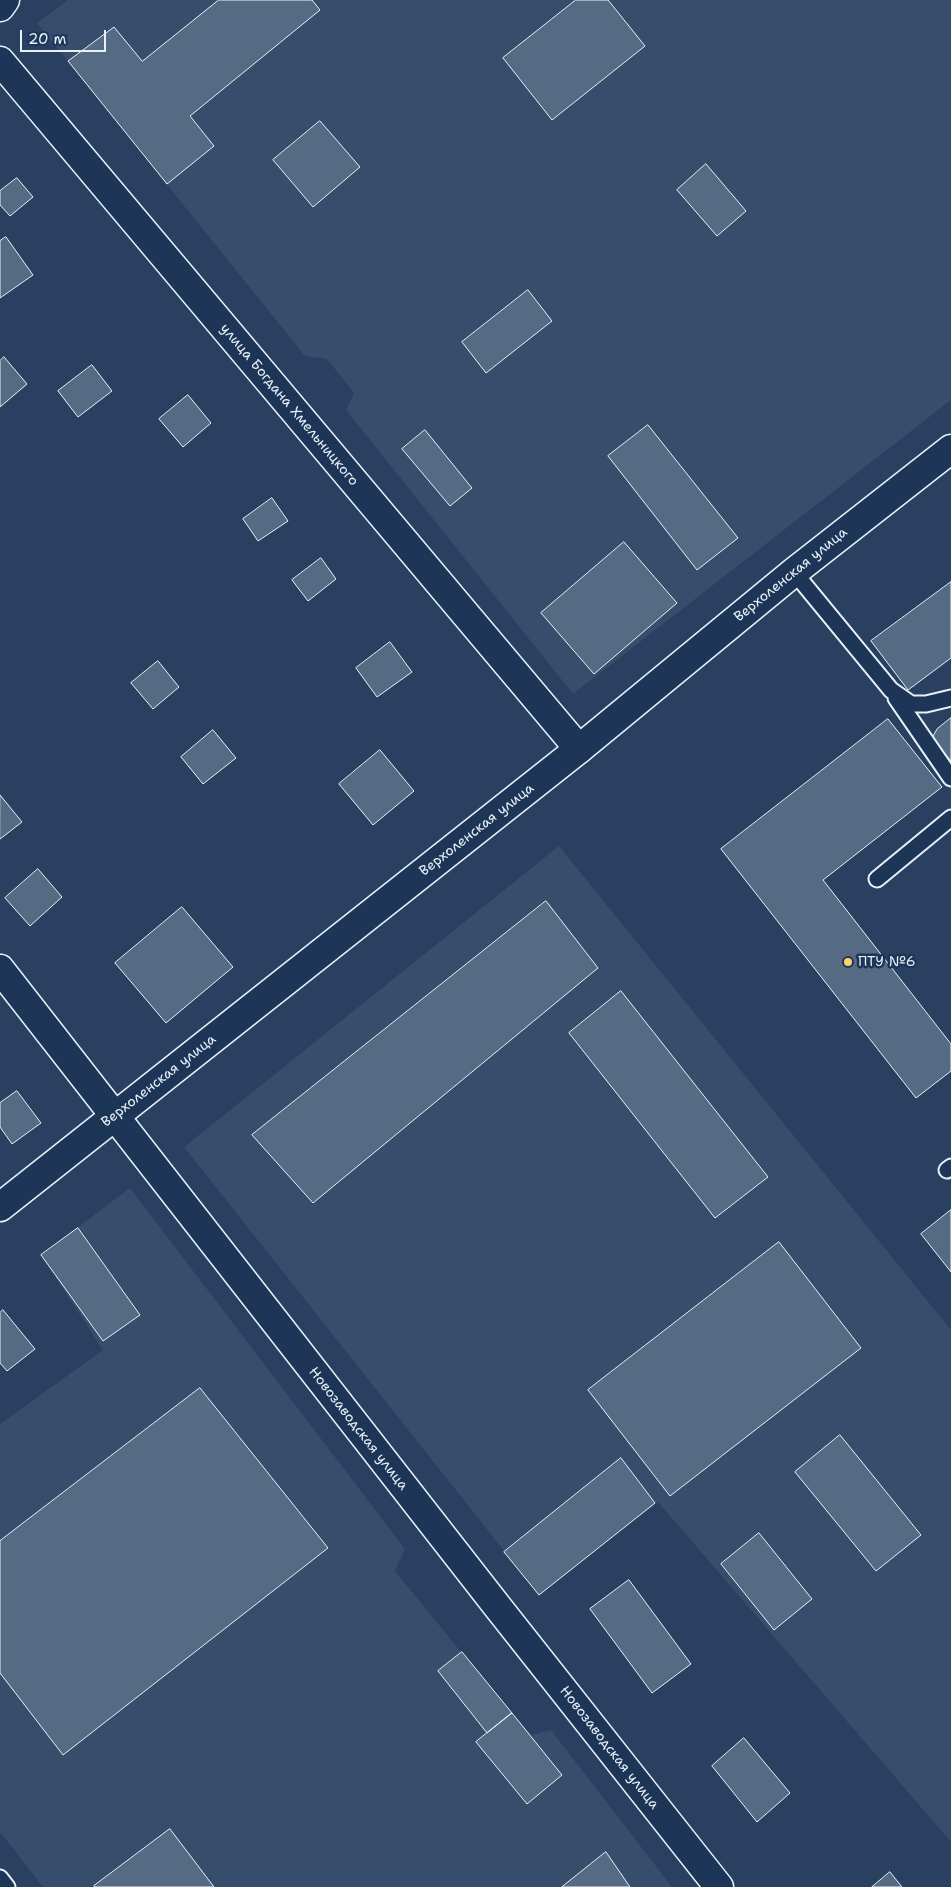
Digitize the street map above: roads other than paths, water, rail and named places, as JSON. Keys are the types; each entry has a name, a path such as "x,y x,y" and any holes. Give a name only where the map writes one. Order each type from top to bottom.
{"street":[{"path":"0,7 5,0"},
{"name":"улица Богдана Хмельницкого","path":"0,61 579,749"},
{"name":"Верхоленская улица","path":"0,1207 579,749 794,572 951,449"},
{"name":"Новозаводская улица","path":"0,969 114,1117 719,1887"}],"lane":[{"path":"794,572 891,690 951,778"},
{"path":"891,690 911,704 926,704 951,698"},
{"path":"877,879 951,818"},
{"path":"0,1878 7,1887"}],"place":[{"name":"ПТУ №6","path":"848,962"}]}
